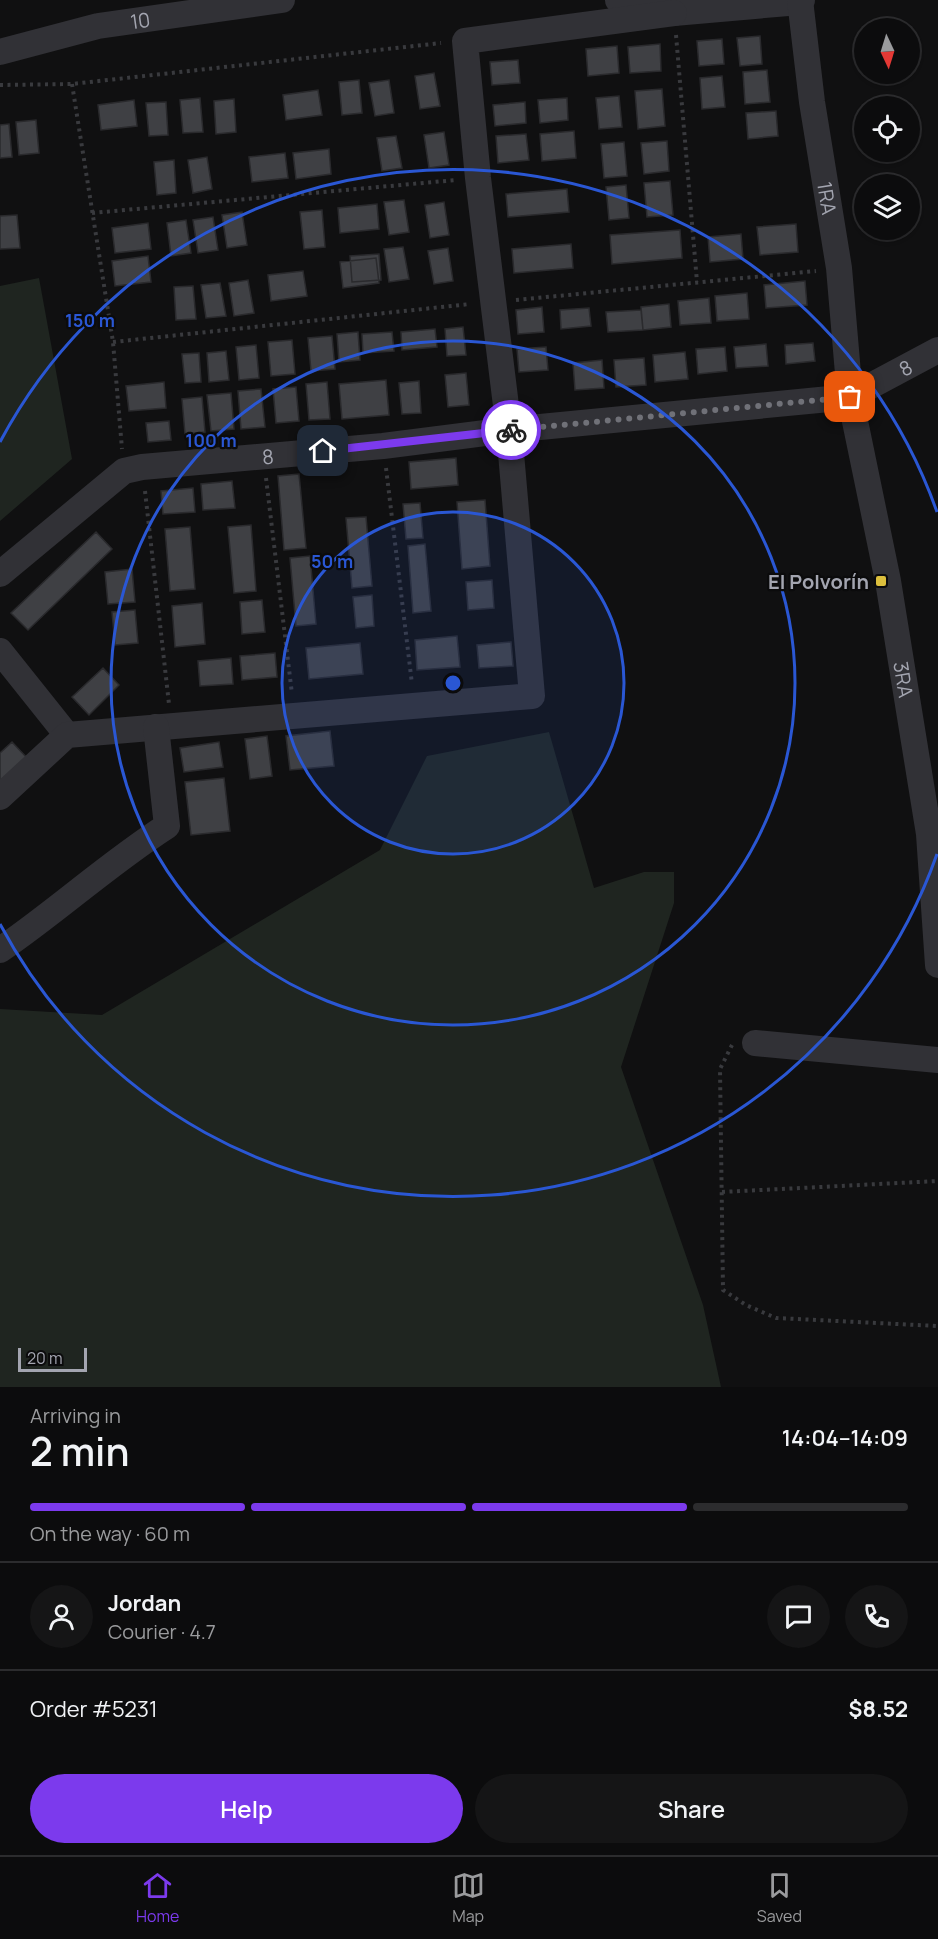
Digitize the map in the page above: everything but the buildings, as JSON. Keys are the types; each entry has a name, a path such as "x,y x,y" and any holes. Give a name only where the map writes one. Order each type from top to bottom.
{"street":[{"name":"10","path":"0,52 98,26 282,0"},
{"path":"618,0 674,13"},
{"path":"0,797 67,735 532,696 509,430 478,178 465,40 674,13 801,1"},
{"name":"1RA","path":"801,1 812,102 839,268 850,397"},
{"name":"8","path":"133,469 383,446 509,430 850,397 938,350"},
{"name":"3RA","path":"850,397 888,581 933,832 938,965"},
{"path":"0,574 133,469"},
{"path":"0,651 67,735"},
{"path":"0,950 129,850 166,826 164,727"},
{"path":"755,1043 938,1060"}],"path":[{"path":"674,13 697,282"},
{"path":"0,85 72,84 465,40"},
{"path":"72,84 133,469 164,727"},
{"path":"92,213 478,178"},
{"path":"383,446 415,706"},
{"path":"263,456 294,716"},
{"path":"755,1043 731,1045 720,1069 723,1290 746,1305 776,1318 938,1326"},
{"path":"722,1192 938,1181"}],"shaded area":[{"path":"39,278 72,459 0,521 0,286"},
{"path":"549,732 594,888 644,872 674,872 674,903 621,1067 703,1305 721,1387 0,1387 0,1009 102,1015 380,850 427,756"}],"way so far":[{"path":"511,430 850,397"}],"place":[{"name":"El Polvorín","path":"881,581"}],"route":[{"path":"323,451 511,430"}]}
